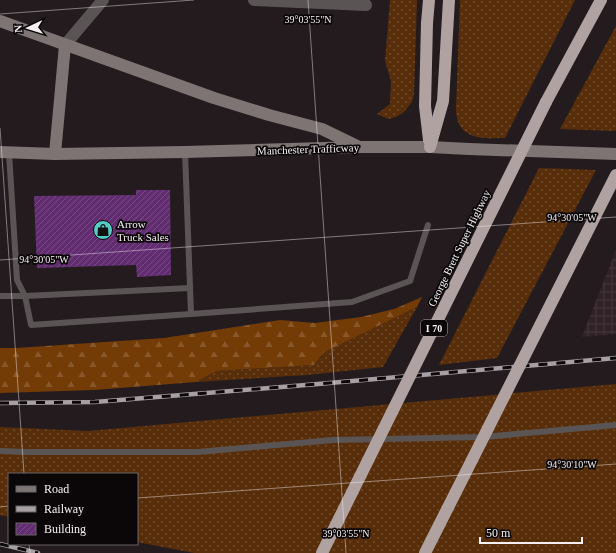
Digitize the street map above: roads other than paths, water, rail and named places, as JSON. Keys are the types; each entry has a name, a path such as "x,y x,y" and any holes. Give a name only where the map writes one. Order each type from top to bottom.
{"highway":[{"path":"429,0 425,106 430,147"},
{"path":"430,147 443,101 449,0"},
{"name":"George Brett Super Highway","path":"322,553 546,102 601,0"},
{"path":"425,553 616,174"}],"main road":[{"path":"0,21 214,98 322,129 360,147"},
{"path":"55,154 65,45"},
{"name":"Manchester Trafficway","path":"4,152 55,154 360,147 430,147 616,154"}],"street":[{"path":"65,45 103,0"},
{"path":"254,0 366,5"}],"lane":[{"path":"4,152 17,280 25,296 31,325 352,302 410,281 428,225"},
{"path":"185,152 191,314"},
{"path":"0,296 190,288"},
{"path":"0,451 198,452 333,440 484,437 616,424"}],"railway":[{"path":"0,403 95,402 616,358"},
{"path":"0,544 38,553"}],"place":[{"name":"Arrow Truck Sales","path":"103,230"}]}
